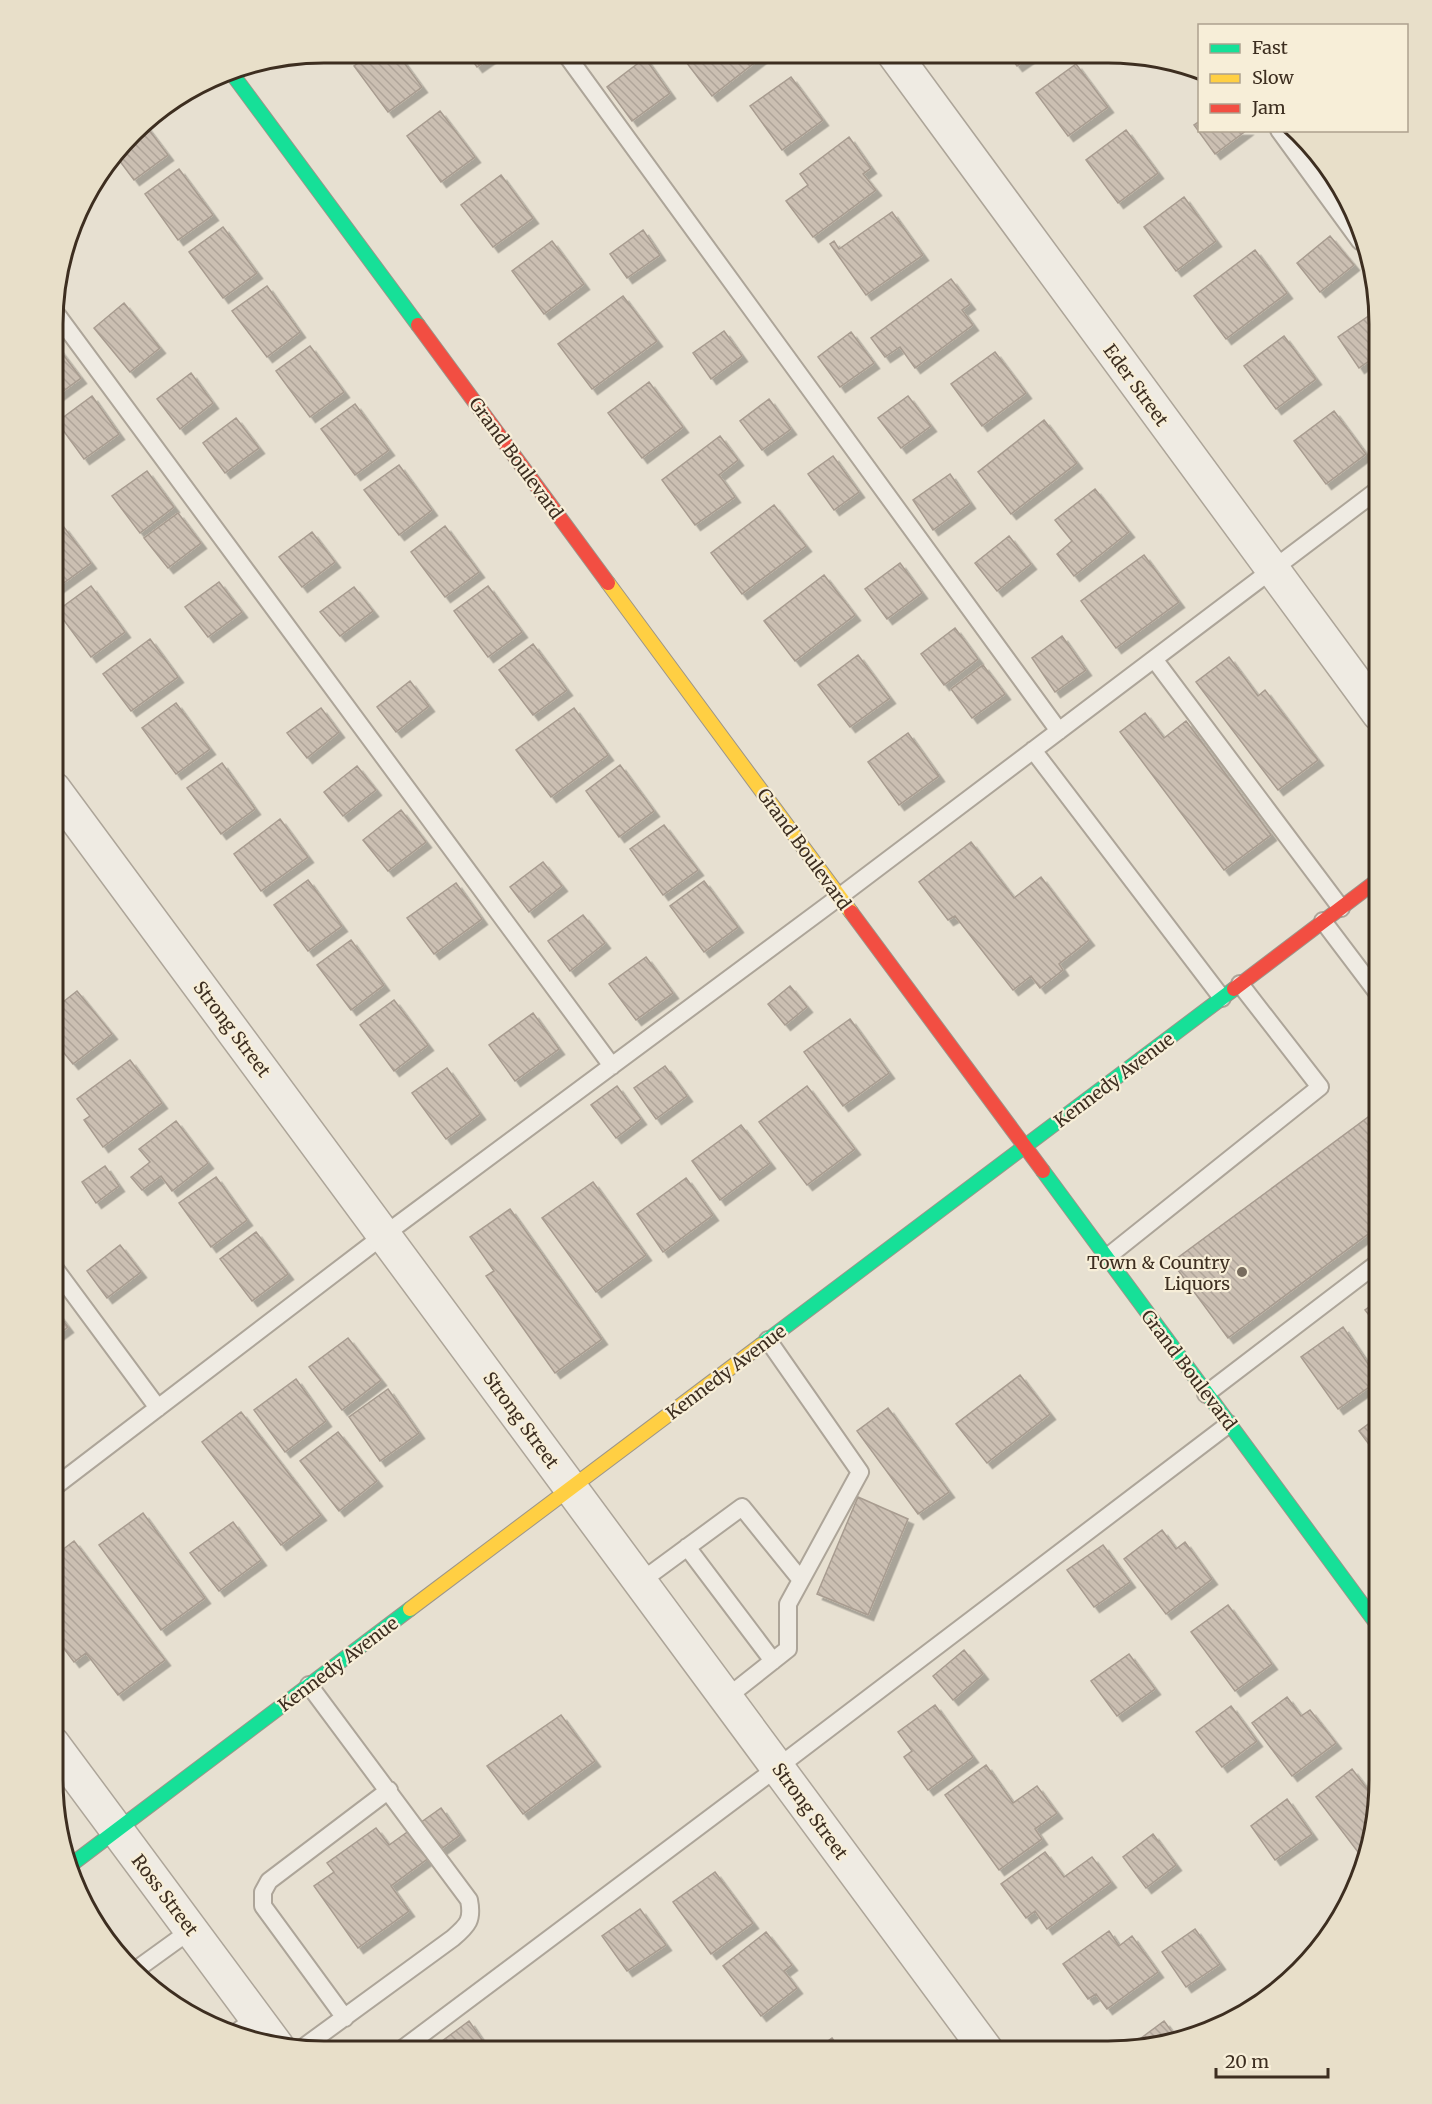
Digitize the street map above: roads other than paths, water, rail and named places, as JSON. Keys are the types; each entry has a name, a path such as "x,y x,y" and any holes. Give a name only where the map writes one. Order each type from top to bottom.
{"street":[{"name":"Eder Street","path":"901,63 1369,700"},
{"name":"Grand Boulevard","path":"236,79 1369,1613"},
{"name":"Strong Street","path":"63,801 980,2041"},
{"name":"Kennedy Avenue","path":"76,1861 1369,887"},
{"name":"Ross Street","path":"63,1759 190,1930 245,2026"}],"lane":[{"path":"572,63 1059,730"},
{"path":"1280,132 1350,228"},
{"path":"63,323 612,1066"},
{"path":"63,1480 384,1235 839,897 1369,496"},
{"path":"1155,660 1341,908"},
{"path":"1033,750 1222,998"},
{"path":"1323,921 1369,982"},
{"path":"1106,1258 1320,1088 1240,984"},
{"path":"1206,1394 1369,1270"},
{"path":"63,1279 159,1408"},
{"path":"726,1698 788,1649 789,1604 860,1472 768,1340"},
{"path":"413,2041 1229,1424"},
{"path":"640,1582 742,1507 801,1580"},
{"path":"687,1547 773,1661"},
{"path":"309,1685 469,1900 472,1914 465,1928 453,1938 313,2040"},
{"path":"345,2018 263,1906 263,1892 269,1881 389,1790"},
{"path":"142,1966 190,1930"}],"place":[{"name":"Town & Country Liquors","path":"1242,1272"}]}
